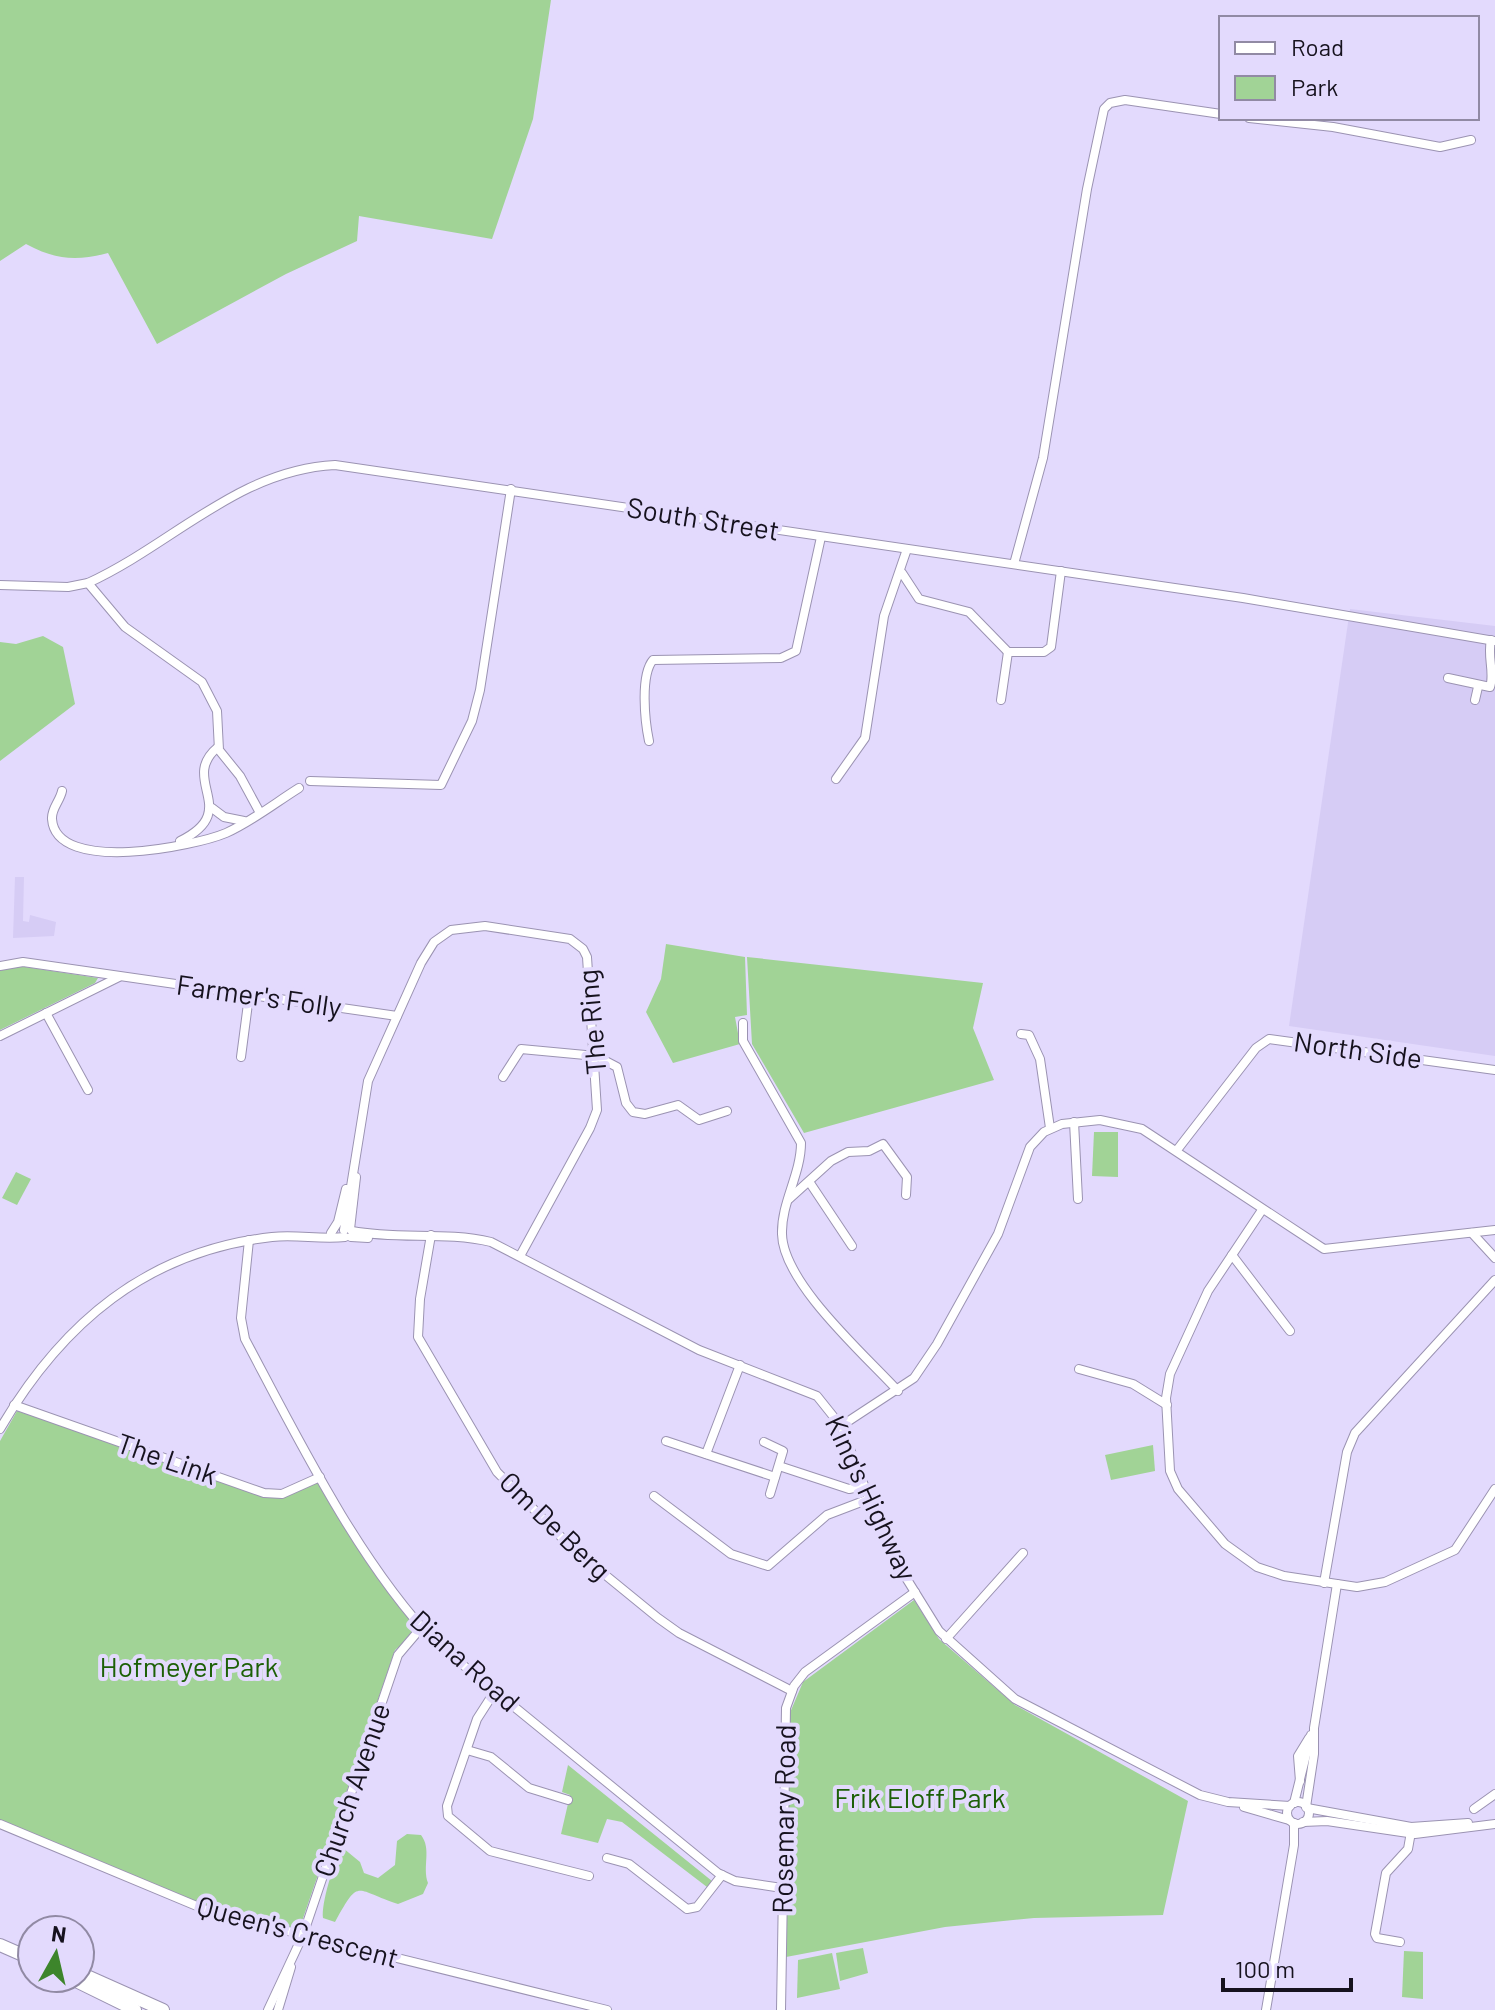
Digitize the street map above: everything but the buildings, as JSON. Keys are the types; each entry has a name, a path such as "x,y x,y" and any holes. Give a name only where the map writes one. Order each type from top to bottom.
{"main road":[{"path":"96,1980 163,2010"},
{"path":"96,1991 135,2010"}],"street":[{"path":"1014,564 1043,458 1087,189 1104,109 1120,100 1219,114"},
{"path":"1268,120 1333,127 1440,147 1471,140"},
{"name":"South Street","path":"0,585 68,587 88,583 249,485 295,469 359,466 1061,571 1493,641"},
{"path":"310,781 441,785 472,721 480,690 511,489"},
{"path":"649,741 644,709 648,667 653,660 781,658 796,651 821,537"},
{"path":"836,779 865,738 884,616 902,573 907,549"},
{"path":"902,573 919,599 969,612 1008,652 1044,652 1051,647 1061,571"},
{"path":"88,583 125,627 202,682 217,711 218,747 259,811"},
{"path":"1448,678 1487,688 1494,680 1489,652 1493,641"},
{"path":"1001,700 1008,652"},
{"path":"1475,700 1478,687"},
{"path":"170,846 202,826 212,808 204,770 206,760 218,747"},
{"path":"62,791 52,823 73,845 105,853 170,846 214,837 299,788"},
{"path":"212,808 229,819 246,821"},
{"name":"The Ring","path":"347,1232 369,1079 397,1016 427,953 451,930 485,926 573,940 586,953 598,1092 594,1118 520,1256"},
{"name":"Farmer's Folly","path":"0,966 23,962 397,1016"},
{"path":"0,1036 120,977"},
{"path":"241,1057 249,996"},
{"path":"46,1013 88,1090"},
{"path":"743,1023 743,1041 801,1143 782,1234 793,1270 898,1391"},
{"path":"1021,1034 1029,1035 1040,1059 1050,1128"},
{"name":"North Side","path":"1177,1150 1256,1048 1269,1039 1495,1070"},
{"path":"503,1077 521,1049 596,1056 617,1067 626,1103 633,1112 645,1114 678,1105 699,1120 727,1111"},
{"path":"841,1426 914,1378 937,1344 998,1234 1026,1155 1035,1140 1050,1128 1100,1120 1129,1125 1177,1150 1307,1241 1327,1250 1495,1230"},
{"path":"1074,1122 1078,1199"},
{"path":"789,1199 810,1183 825,1165 842,1154 869,1151 883,1144 907,1177 906,1195"},
{"path":"810,1183 852,1246"},
{"path":"331,1233 339,1219 343,1195 352,1186"},
{"path":"1262,1210 1208,1291 1174,1364 1167,1405 1172,1480 1221,1540 1257,1567 1324,1583 1357,1587 1385,1582 1450,1553 1464,1540 1495,1489"},
{"name":"King's Highway","path":"0,1429 32,1377 70,1334 116,1293 189,1256 249,1240 347,1232"},
{"name":"King's Highway","path":"310,1235 347,1232 477,1239 520,1256 699,1350 810,1391 828,1406 841,1426 890,1552 946,1639 1001,1688 1033,1710 1179,1787 1297,1822 1327,1821 1411,1830 1495,1822"},
{"path":"1472,1233 1495,1258"},
{"name":"Om De Berg","path":"431,1235 420,1299 418,1337 497,1472 571,1547 658,1618 679,1633 792,1691"},
{"name":"Diana Road","path":"249,1240 241,1308 244,1334 320,1477 385,1580 421,1628 722,1875 782,1888"},
{"path":"1232,1255 1290,1331"},
{"path":"1324,1583 1347,1452 1357,1429 1495,1280"},
{"path":"706,1454 740,1365"},
{"path":"1079,1369 1133,1384 1167,1405"},
{"name":"The Link","path":"14,1405 264,1493 291,1491 320,1477"},
{"path":"666,1441 775,1477"},
{"path":"764,1442 783,1450 770,1494"},
{"path":"779,1466 849,1489 864,1486"},
{"path":"654,1496 731,1554 768,1566 827,1515 869,1499"},
{"path":"946,1639 1023,1553"},
{"path":"1266,2010 1297,1822 1292,1805 1301,1785 1312,1733 1337,1584"},
{"name":"Rosemary Road","path":"781,2010 784,1723 792,1691 805,1672 915,1592"},
{"name":"Church Avenue","path":"268,2010 303,1935 398,1655 421,1628"},
{"path":"495,1691 477,1719 447,1806 450,1818 490,1851 589,1876"},
{"path":"1297,1822 1306,1808 1314,1754 1312,1733"},
{"path":"467,1750 491,1757 531,1789 568,1800"},
{"path":"1474,1809 1495,1794"},
{"name":"King's Highway","path":"1228,1802 1292,1805 1411,1830"},
{"name":"Queen's Crescent","path":"0,1824 205,1910 575,2006 607,2010"},
{"path":"1400,1942 1377,1938 1375,1934 1386,1873 1408,1849 1411,1830"},
{"path":"607,1858 629,1864 687,1909 697,1907 722,1875"},
{"name":"Church Avenue","path":"278,2010 293,1959"}],"shaded area":[{"path":"1350,609 1495,626 1495,1056 1289,1026"},
{"path":"15,877 24,877 23,921 29,922 30,915 56,922 54,936 13,938"}],"green space":[{"path":"0,0 551,0 533,119 492,239 359,216 357,241 286,274 157,344 108,253 66,258 26,244 0,261"},
{"path":"43,636 63,647 75,704 0,761 0,642 16,644"},
{"path":"666,944 745,957 747,1015 735,1017 740,1044 673,1063 646,1012 661,979"},
{"path":"747,957 983,983 973,1028 994,1080 804,1133 752,1044"},
{"path":"11,966 98,978 95,983 0,1030 0,971"},
{"path":"1094,1132 1118,1132 1118,1177 1092,1176"},
{"path":"16,1172 31,1179 17,1205 2,1198"},
{"name":"Hofmeyer Park","path":"17,1411 276,1494 320,1477 421,1628 395,1650 299,1930 217,1914 0,1825 0,1441"},
{"path":"1153,1445 1155,1471 1111,1480 1105,1455"},
{"name":"Frik Eloff Park","path":"914,1600 939,1639 1015,1705 1188,1801 1163,1915 1034,1918 945,1927 786,1957 789,1715 803,1682"},
{"path":"568,1765 712,1881 707,1887 622,1822 607,1819 598,1843 561,1834 570,1795 562,1792"},
{"path":"407,1834 421,1835 426,1846 428,1883 423,1894 398,1904 359,1891 349,1898 335,1922 323,1918 329,1882 343,1848 360,1862 364,1873 378,1878 395,1865 397,1841"},
{"path":"863,1948 868,1973 840,1981 836,1953"},
{"path":"1404,1951 1423,1952 1423,1999 1402,1997"},
{"path":"832,1953 840,1989 797,1998 798,1960"}]}
